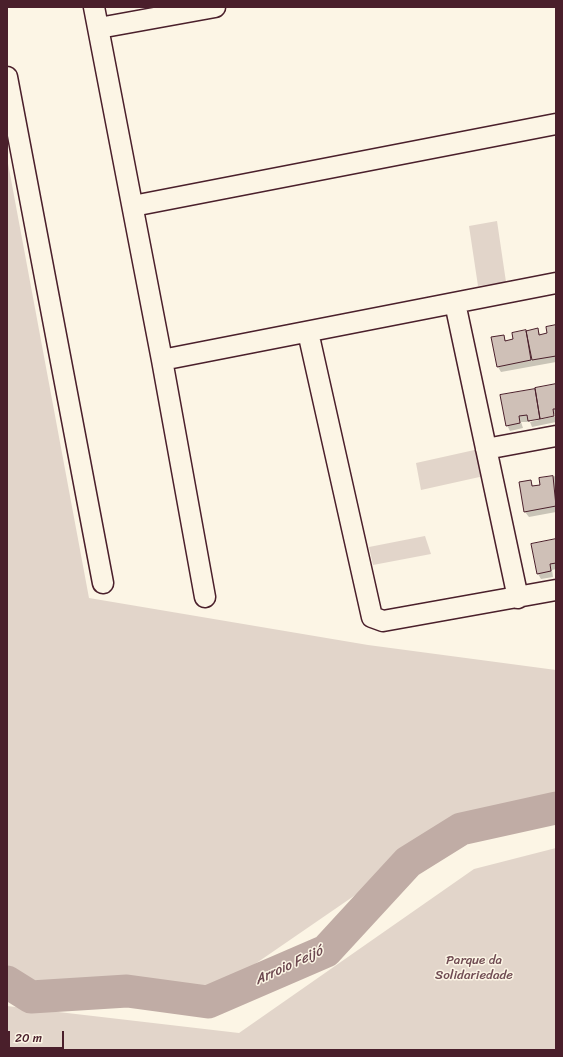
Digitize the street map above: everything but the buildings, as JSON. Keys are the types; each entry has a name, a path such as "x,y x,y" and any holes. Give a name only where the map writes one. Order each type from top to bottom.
{"street":[{"path":"94,7 162,360 205,597"},
{"path":"99,28 215,7"},
{"path":"7,77 103,583"},
{"path":"133,206 556,124"},
{"path":"162,360 556,283"},
{"path":"455,303 518,598"},
{"path":"308,332 372,617 383,621 556,590"},
{"path":"486,450 556,436"}],"green space":[{"path":"7,158 89,598 368,645 556,670 556,798 463,821 207,997 126,984 38,990 7,971"},
{"path":"497,221 506,282 478,286 469,226"},
{"path":"479,449 484,476 421,490 416,463"},
{"path":"425,536 431,554 373,565 369,547"},
{"name":"Parque da Solidariedade","path":"556,848 556,1050 7,1050 7,1006 239,1033 474,869"}],"waterway":[{"name":"Arroio Feijó","path":"7,982 31,997 127,991 208,1002 326,951 408,862 461,829 556,808"}]}
